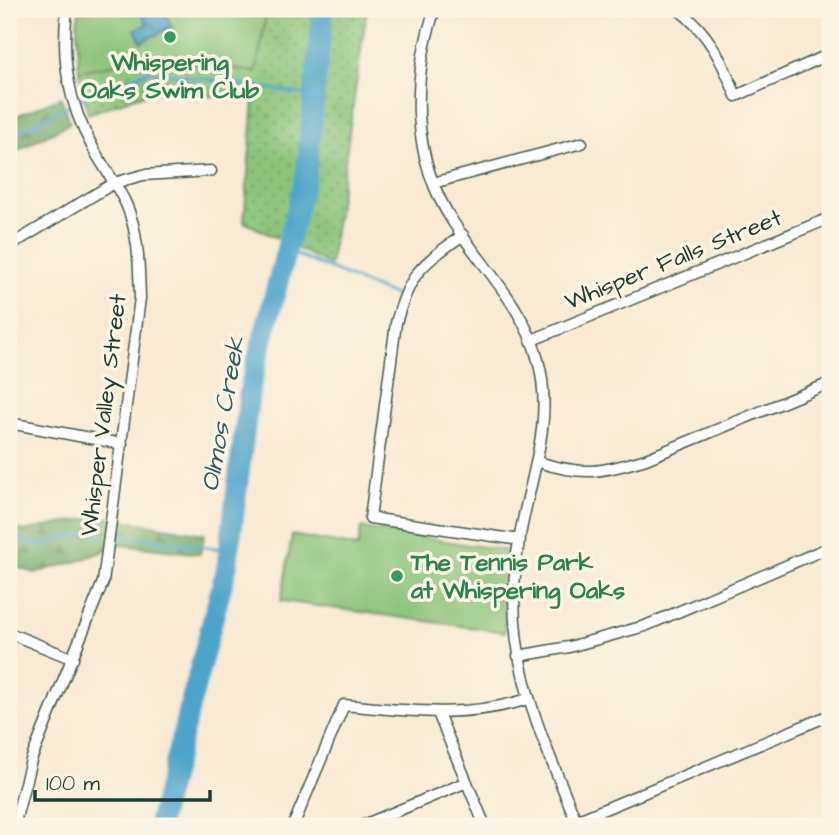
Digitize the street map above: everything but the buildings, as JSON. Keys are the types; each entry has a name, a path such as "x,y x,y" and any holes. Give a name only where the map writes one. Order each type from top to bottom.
{"street":[{"name":"Whisper Valley Street","path":"14,826 31,760 103,582 141,298 134,230 126,205 93,149 69,90 65,46 67,9"},
{"path":"435,9 422,56 418,104 424,150 433,183 452,221 513,302 532,340 539,362 544,425 538,462 523,515 513,601 518,656 528,699 539,733 577,824"},
{"path":"678,9 706,36 722,60 736,96 830,54"},
{"path":"433,183 582,143"},
{"path":"9,246 114,183 155,173 211,171"},
{"name":"Whisper Falls Street","path":"532,340 830,218"},
{"path":"463,235 415,273 402,301 396,323 370,518 520,540"},
{"path":"538,462 562,470 595,473 618,468 830,383"},
{"path":"9,423 122,444"},
{"path":"518,656 569,647 645,625 830,547"},
{"path":"9,633 73,659"},
{"path":"293,826 344,705 438,713 481,711 528,699"},
{"path":"438,713 485,826"},
{"path":"564,826 577,824 830,715"},
{"path":"360,826 467,782"}],"green space":[{"name":"Whispering Oaks Swim Club","path":"80,9 267,9 256,72 153,57 79,71 77,21"},
{"path":"267,9 367,9 330,265 244,222 254,99 150,92 88,114 79,71 153,57 256,72"},
{"path":"61,97 70,123 9,155 9,119"},
{"path":"100,516 205,534 200,554 121,545 35,573 9,565 9,524 23,531"},
{"name":"The Tennis Park at Whispering Oaks","path":"361,528 510,551 505,632 281,601 292,535 358,547"}],"water":[{"path":"139,9 163,9 172,27 141,42 135,30 147,24"}],"waterway":[{"name":"Olmos Creek","path":"158,826 227,566 250,388 306,175 323,9"},
{"path":"9,137 96,91 148,71 313,96"},
{"path":"286,251 394,295"},
{"path":"9,535 40,545 84,533 100,535"},
{"path":"121,535 229,550"}],"place":[{"name":"Whispering Oaks Swim Club","path":"170,37"},
{"name":"The Tennis Park at Whispering Oaks","path":"397,576"}]}
